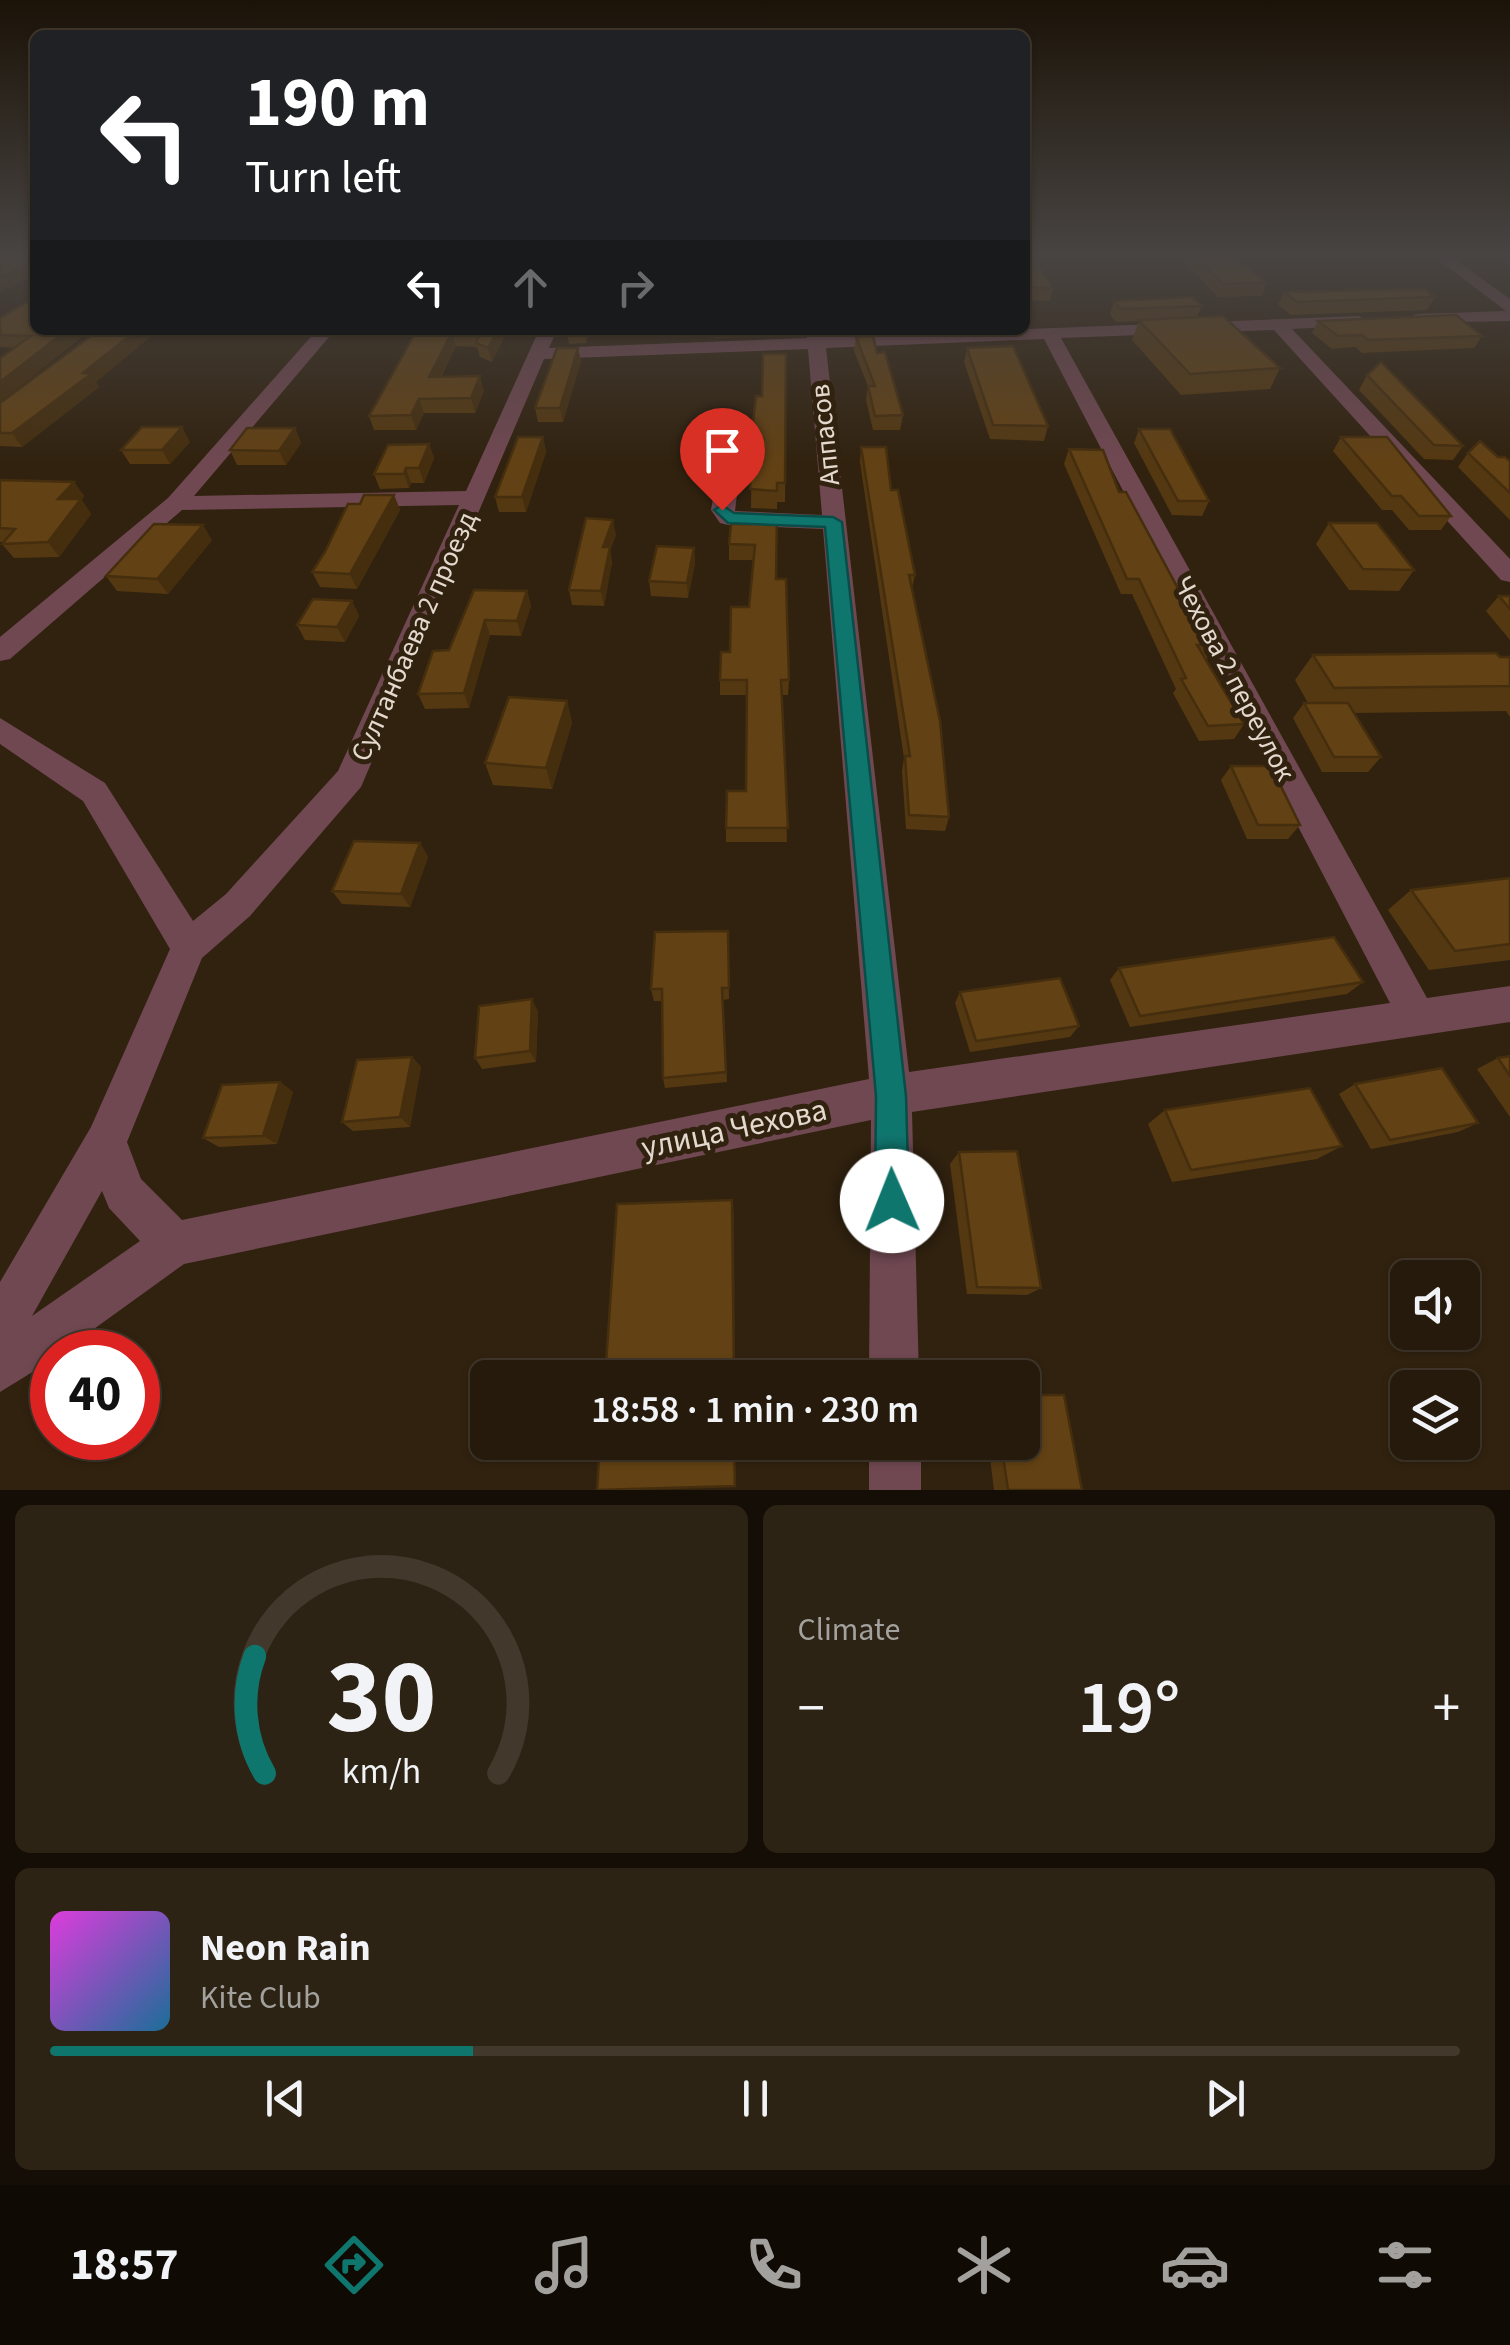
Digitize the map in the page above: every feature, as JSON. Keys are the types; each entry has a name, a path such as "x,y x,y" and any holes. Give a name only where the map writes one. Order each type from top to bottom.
{"street":[{"path":"542,342 1051,336 1268,325"},
{"path":"1278,325 1510,574"},
{"path":"0,652 176,503 322,335"},
{"name":"Чехова 2 переулок","path":"1051,336 1419,1020"},
{"name":"Аппасов","path":"815,337 891,1096 894,1360"},
{"name":"Султанбаева 2 проезд","path":"0,1327 106,1142 189,947 238,905 350,778 542,342"},
{"path":"729,470 722,510 728,518 833,522"},
{"path":"176,503 473,498"},
{"path":"0,729 94,792 189,947"},
{"name":"улица Чехова","path":"0,1368 174,1244 891,1096 1510,1004"},
{"path":"106,1142 124,1193 174,1244"},
{"path":"895,1460 895,1490"}],"building":[{"path":"0,325 30,325 30,335 61,335 0,382 0,358 31,336 0,335"},
{"path":"1143,325 1232,325 1280,368 1190,374"},
{"path":"1323,325 1468,325 1482,336 1368,340 1362,335 1338,336"},
{"path":"92,335 131,335 83,373 91,374 12,433 0,433 0,403"},
{"path":"414,335 450,335 429,377 480,376 471,398 419,399 411,415 369,416"},
{"path":"479,335 495,335 488,348 476,343"},
{"path":"873,336 877,353 885,352 903,415 875,416 868,386 875,386 856,337"},
{"path":"1013,346 1048,426 993,425 967,348"},
{"path":"557,348 578,348 560,408 535,408"},
{"path":"763,354 786,354 785,483 777,483 777,491 750,489 752,430 756,396 762,396"},
{"path":"1381,362 1463,446 1434,445 1367,375"},
{"path":"142,427 182,427 162,450 121,450"},
{"path":"247,428 295,428 279,451 230,450"},
{"path":"1139,429 1170,429 1209,501 1178,501"},
{"path":"518,437 543,437 522,497 495,497"},
{"path":"1341,437 1387,437 1451,516 1419,516 1401,496 1392,496"},
{"path":"1480,441 1498,457 1510,461 1510,493 1468,453"},
{"path":"429,444 419,468 406,468 404,474 374,474 388,445"},
{"path":"861,447 886,447 891,490 898,490 915,575 909,575 940,721 949,817 909,815 905,756 910,756"},
{"path":"1069,449 1103,450 1119,492 1126,492 1187,605 1194,605 1216,645 1197,645 1244,724 1208,726 1181,679 1186,678 1139,579 1127,579"},
{"path":"0,480 74,482 58,499 81,499 48,542 2,544 15,529 0,528"},
{"path":"364,495 394,495 350,574 312,572 348,504 360,504"},
{"path":"750,515 777,516 776,579 786,579 789,680 781,680 788,828 726,828 727,791 746,791 747,680 720,680 721,652 730,652 731,607 749,607 755,545 729,544 731,524 750,524"},
{"path":"586,518 613,520 603,547 610,547 601,591 569,590"},
{"path":"1329,523 1377,523 1414,570 1363,569"},
{"path":"154,524 203,525 157,579 106,576"},
{"path":"657,546 694,548 687,583 649,581"},
{"path":"474,590 527,591 517,621 485,620 464,693 418,694 433,651 449,650"},
{"path":"1499,596 1510,596 1510,609"},
{"path":"313,599 352,601 337,627 297,625"},
{"path":"1496,653 1510,657 1510,686 1334,688 1313,655"},
{"path":"509,697 567,701 546,768 485,763"},
{"path":"1304,703 1348,703 1381,757 1334,757"},
{"path":"1231,766 1271,766 1300,825 1258,825"},
{"path":"354,841 420,843 401,894 332,891"},
{"path":"1510,878 1510,944 1455,951 1411,890"},
{"path":"728,931 729,988 722,988 726,1072 663,1078 662,989 651,989 655,932"},
{"path":"1334,937 1363,982 1140,1016 1119,968"},
{"path":"1060,978 1079,1026 976,1041 960,992"},
{"path":"532,999 530,1051 475,1058 479,1006"},
{"path":"1510,1056 1510,1076 1498,1058"},
{"path":"412,1057 400,1117 342,1122 357,1060"},
{"path":"1442,1068 1478,1123 1390,1140 1355,1084"},
{"path":"280,1082 263,1136 203,1138 222,1085"},
{"path":"1310,1088 1342,1146 1191,1170 1165,1110"},
{"path":"1017,1151 1041,1288 977,1287 959,1152"},
{"path":"732,1200 734,1360 606,1360 617,1204"},
{"path":"1040,1395 1064,1395 1082,1490 1008,1490 1004,1460 1040,1460"},
{"path":"599,1460 734,1460 735,1486 597,1490"}],"route":[{"path":"722,510 728,518 833,522 891,1096 892,1201"}]}
